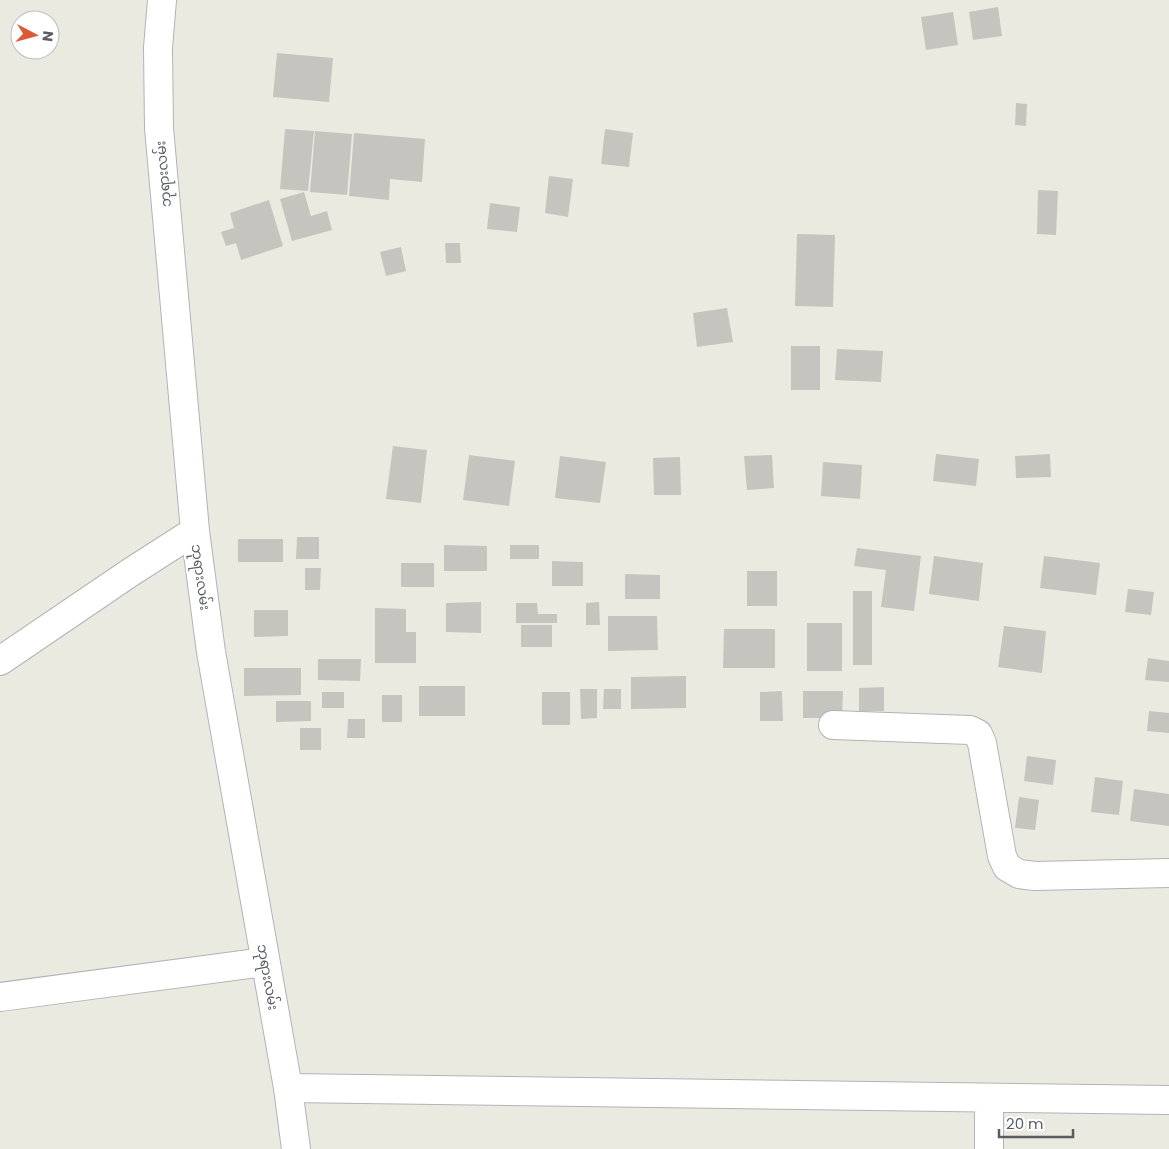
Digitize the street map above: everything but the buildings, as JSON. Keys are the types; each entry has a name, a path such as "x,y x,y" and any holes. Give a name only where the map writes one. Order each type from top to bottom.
{"street":[{"name":"ဘုရားလမ်း","path":"162,0 158,48 159,128 194,531 211,652 288,1088 296,1149"},
{"path":"0,660 194,531"},
{"path":"834,725 970,730 978,734 982,743 1002,856 1007,867 1019,874 1035,876 1169,873"},
{"path":"0,997 265,962"},
{"path":"288,1088 1169,1100"},
{"path":"989,1098 989,1149"}]}
